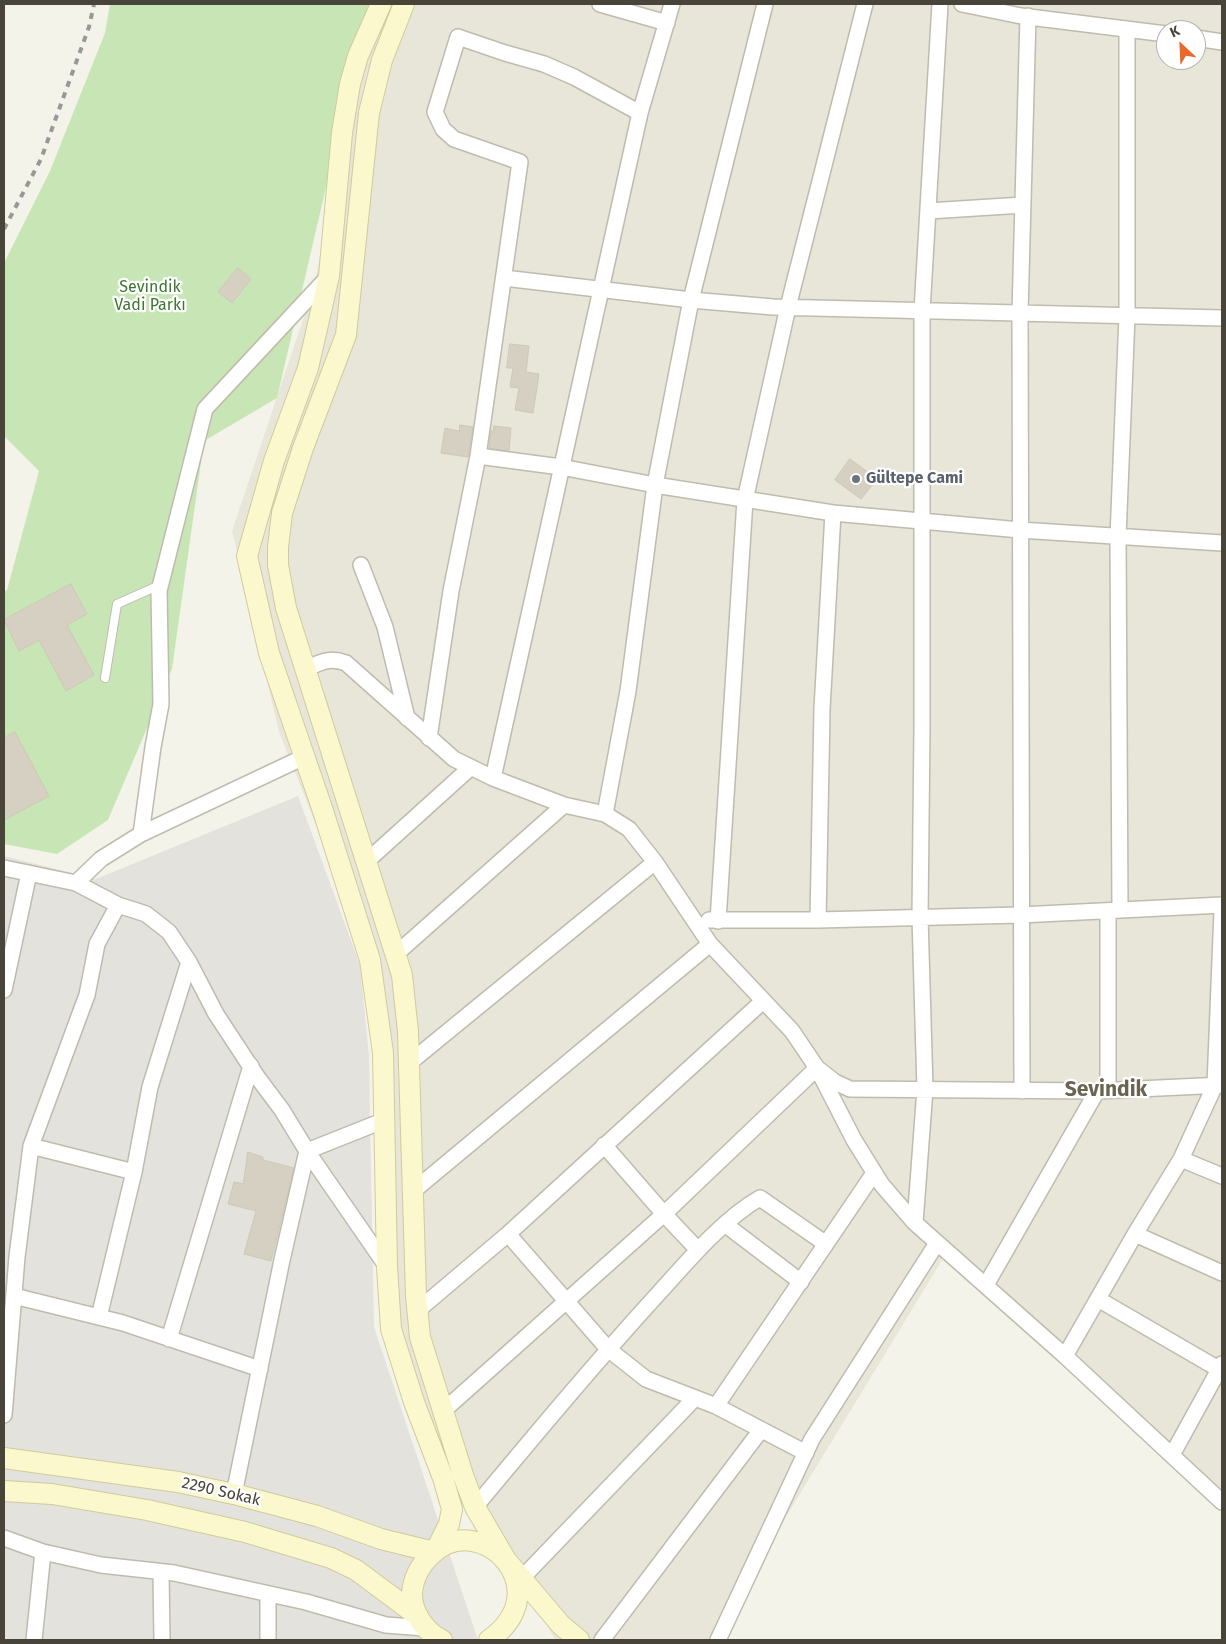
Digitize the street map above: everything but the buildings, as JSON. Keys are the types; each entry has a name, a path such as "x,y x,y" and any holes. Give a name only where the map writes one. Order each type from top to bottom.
{"main road":[{"path":"381,4 358,56 350,84 342,133 329,276 308,368 274,461 247,556 269,653 370,960 384,1053 384,1120 391,1329 414,1402 443,1478 452,1509 449,1524 435,1551"},
{"path":"404,4 382,60 369,113 346,335 303,448 282,513 278,565 286,608 402,975 408,1032 412,1192 417,1311 420,1337 442,1412 475,1507 511,1567 517,1583 518,1600 513,1616 503,1630 489,1640"},
{"name":"2290 Sokak","path":"4,1458 178,1482 234,1494 317,1516 382,1538 435,1551"},
{"name":"2290 Sokak","path":"4,1491 52,1494 147,1510 245,1532 331,1558 356,1570 428,1631"},
{"path":"428,1631 412,1596 414,1578 423,1562 435,1551 452,1542 470,1541 486,1545 501,1554 561,1625 579,1640"}],"street":[{"path":"600,4 666,23"},
{"path":"493,778 640,113 672,4"},
{"path":"605,814 628,691 655,485 691,300 764,4"},
{"path":"718,921 745,500 788,307 864,4"},
{"path":"916,1223 925,1089 920,918 922,311 940,4"},
{"path":"962,4 1156,33"},
{"path":"1022,1091 1020,915 1020,313 1023,206 1024,12"},
{"path":"986,1285 1103,1090 1114,910 1118,538 1127,316 1127,29"},
{"path":"429,738 452,591 478,456 520,162 454,139 443,128 435,112 458,37 544,64 574,77 640,113"},
{"path":"1206,40 1222,42"},
{"path":"928,211 1023,206"},
{"path":"140,834 161,704 158,591 205,409 329,276"},
{"path":"504,278 691,300 788,307 1222,318"},
{"path":"478,456 561,467 655,485 833,513 1118,538 1222,543"},
{"path":"818,920 822,709 833,513"},
{"path":"361,565 385,627 407,718"},
{"path":"306,669 324,661 336,660 346,663 454,759 493,778 564,805 605,814 629,830 655,862 710,944 792,1031 817,1068 854,1140 882,1186 936,1243 1065,1356 1222,1502"},
{"path":"76,883 101,859 140,834 304,757"},
{"path":"367,861 470,768"},
{"path":"396,954 564,805"},
{"path":"408,1064 655,862"},
{"path":"4,868 76,883 118,905 146,914 169,932 189,962 216,1014 282,1110 307,1151 388,1267"},
{"path":"4,990 29,873"},
{"path":"4,1415 14,1296 31,1146 87,996 98,944 118,905"},
{"path":"693,918 718,921 920,918 1222,905"},
{"path":"1065,1356 1135,1234 1181,1159 1218,1085 1222,911"},
{"path":"412,1192 710,944"},
{"path":"99,1317 134,1172 150,1087 189,962"},
{"path":"417,1311 508,1234 763,1001"},
{"path":"169,1338 250,1066"},
{"path":"817,1068 835,1082 850,1089 1022,1091 1218,1085"},
{"path":"442,1412 664,1214 817,1068"},
{"path":"307,1151 384,1120"},
{"path":"604,1145 698,1250"},
{"path":"31,1146 134,1172"},
{"path":"234,1494 282,1260 307,1151"},
{"path":"1181,1159 1222,1176"},
{"path":"716,1406 874,1172"},
{"path":"475,1507 608,1349 698,1250 747,1205 760,1198 826,1244"},
{"path":"726,1225 801,1282"},
{"path":"508,1234 608,1349 646,1379 716,1406 806,1453"},
{"path":"1135,1234 1222,1274"},
{"path":"718,1640 812,1439 936,1243"},
{"path":"14,1296 123,1323 260,1369"},
{"path":"1098,1299 1221,1368 1172,1455"},
{"path":"522,1578 694,1398"},
{"path":"602,1640 761,1430"},
{"path":"4,1538 43,1552 101,1565 162,1572 306,1602 386,1625 428,1631"},
{"path":"34,1640 43,1552"},
{"path":"162,1572 162,1640"},
{"path":"268,1594 268,1640"}],"lane":[{"path":"105,678 117,604 160,586"}],"shaded area":[{"path":"375,4 1222,4 1222,1505 947,1252 711,1640 555,1640 520,1575 443,1478 391,1329 370,960 279,732 232,531 315,284 350,84"},
{"path":"298,796 360,965 369,1056 374,1327 478,1640 4,1640 4,856 96,879"}],"green space":[{"name":"Sevindik Vadi Parkı","path":"110,4 382,4 350,84 277,398 204,441 172,669 108,820 57,854 4,844 4,592 7,590 39,471 4,436 4,263 50,171 105,33"}],"railway":[{"path":"4,229 41,159 89,27 94,4"}],"place":[{"name":"Gültepe Cami","path":"856,479"}],"district":[{"name":"Sevindik","path":"1106,1090"}]}
